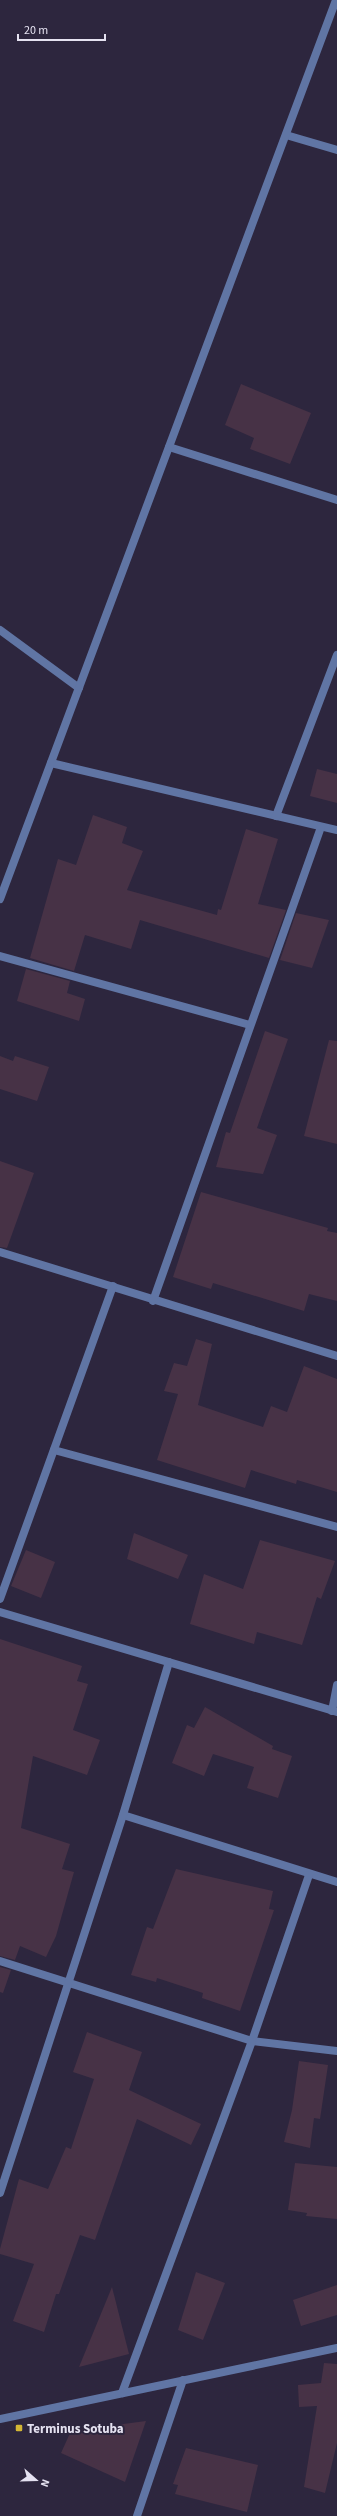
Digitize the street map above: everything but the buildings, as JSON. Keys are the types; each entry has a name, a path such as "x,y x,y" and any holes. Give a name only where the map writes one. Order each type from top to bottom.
{"street":[{"path":"0,899 336,0"},
{"path":"286,135 337,150"},
{"path":"169,447 337,500"},
{"path":"0,630 79,688"},
{"path":"276,816 337,655"},
{"path":"51,763 337,830"},
{"path":"153,1301 321,826"},
{"path":"0,956 250,1025"},
{"path":"0,1252 113,1286 153,1301 337,1356"},
{"path":"0,1599 113,1286"},
{"path":"54,1450 337,1527"},
{"path":"0,1612 335,1712 337,1685"},
{"path":"0,2193 123,1815 169,1662"},
{"path":"123,1815 309,1875 337,1882"},
{"path":"122,2393 252,2041 309,1875"},
{"path":"0,1961 252,2041 337,2052"},
{"path":"0,2418 337,2348"},
{"path":"137,2516 183,2380"}],"place":[{"name":"Terminus Sotuba","path":"19,2428"}]}
